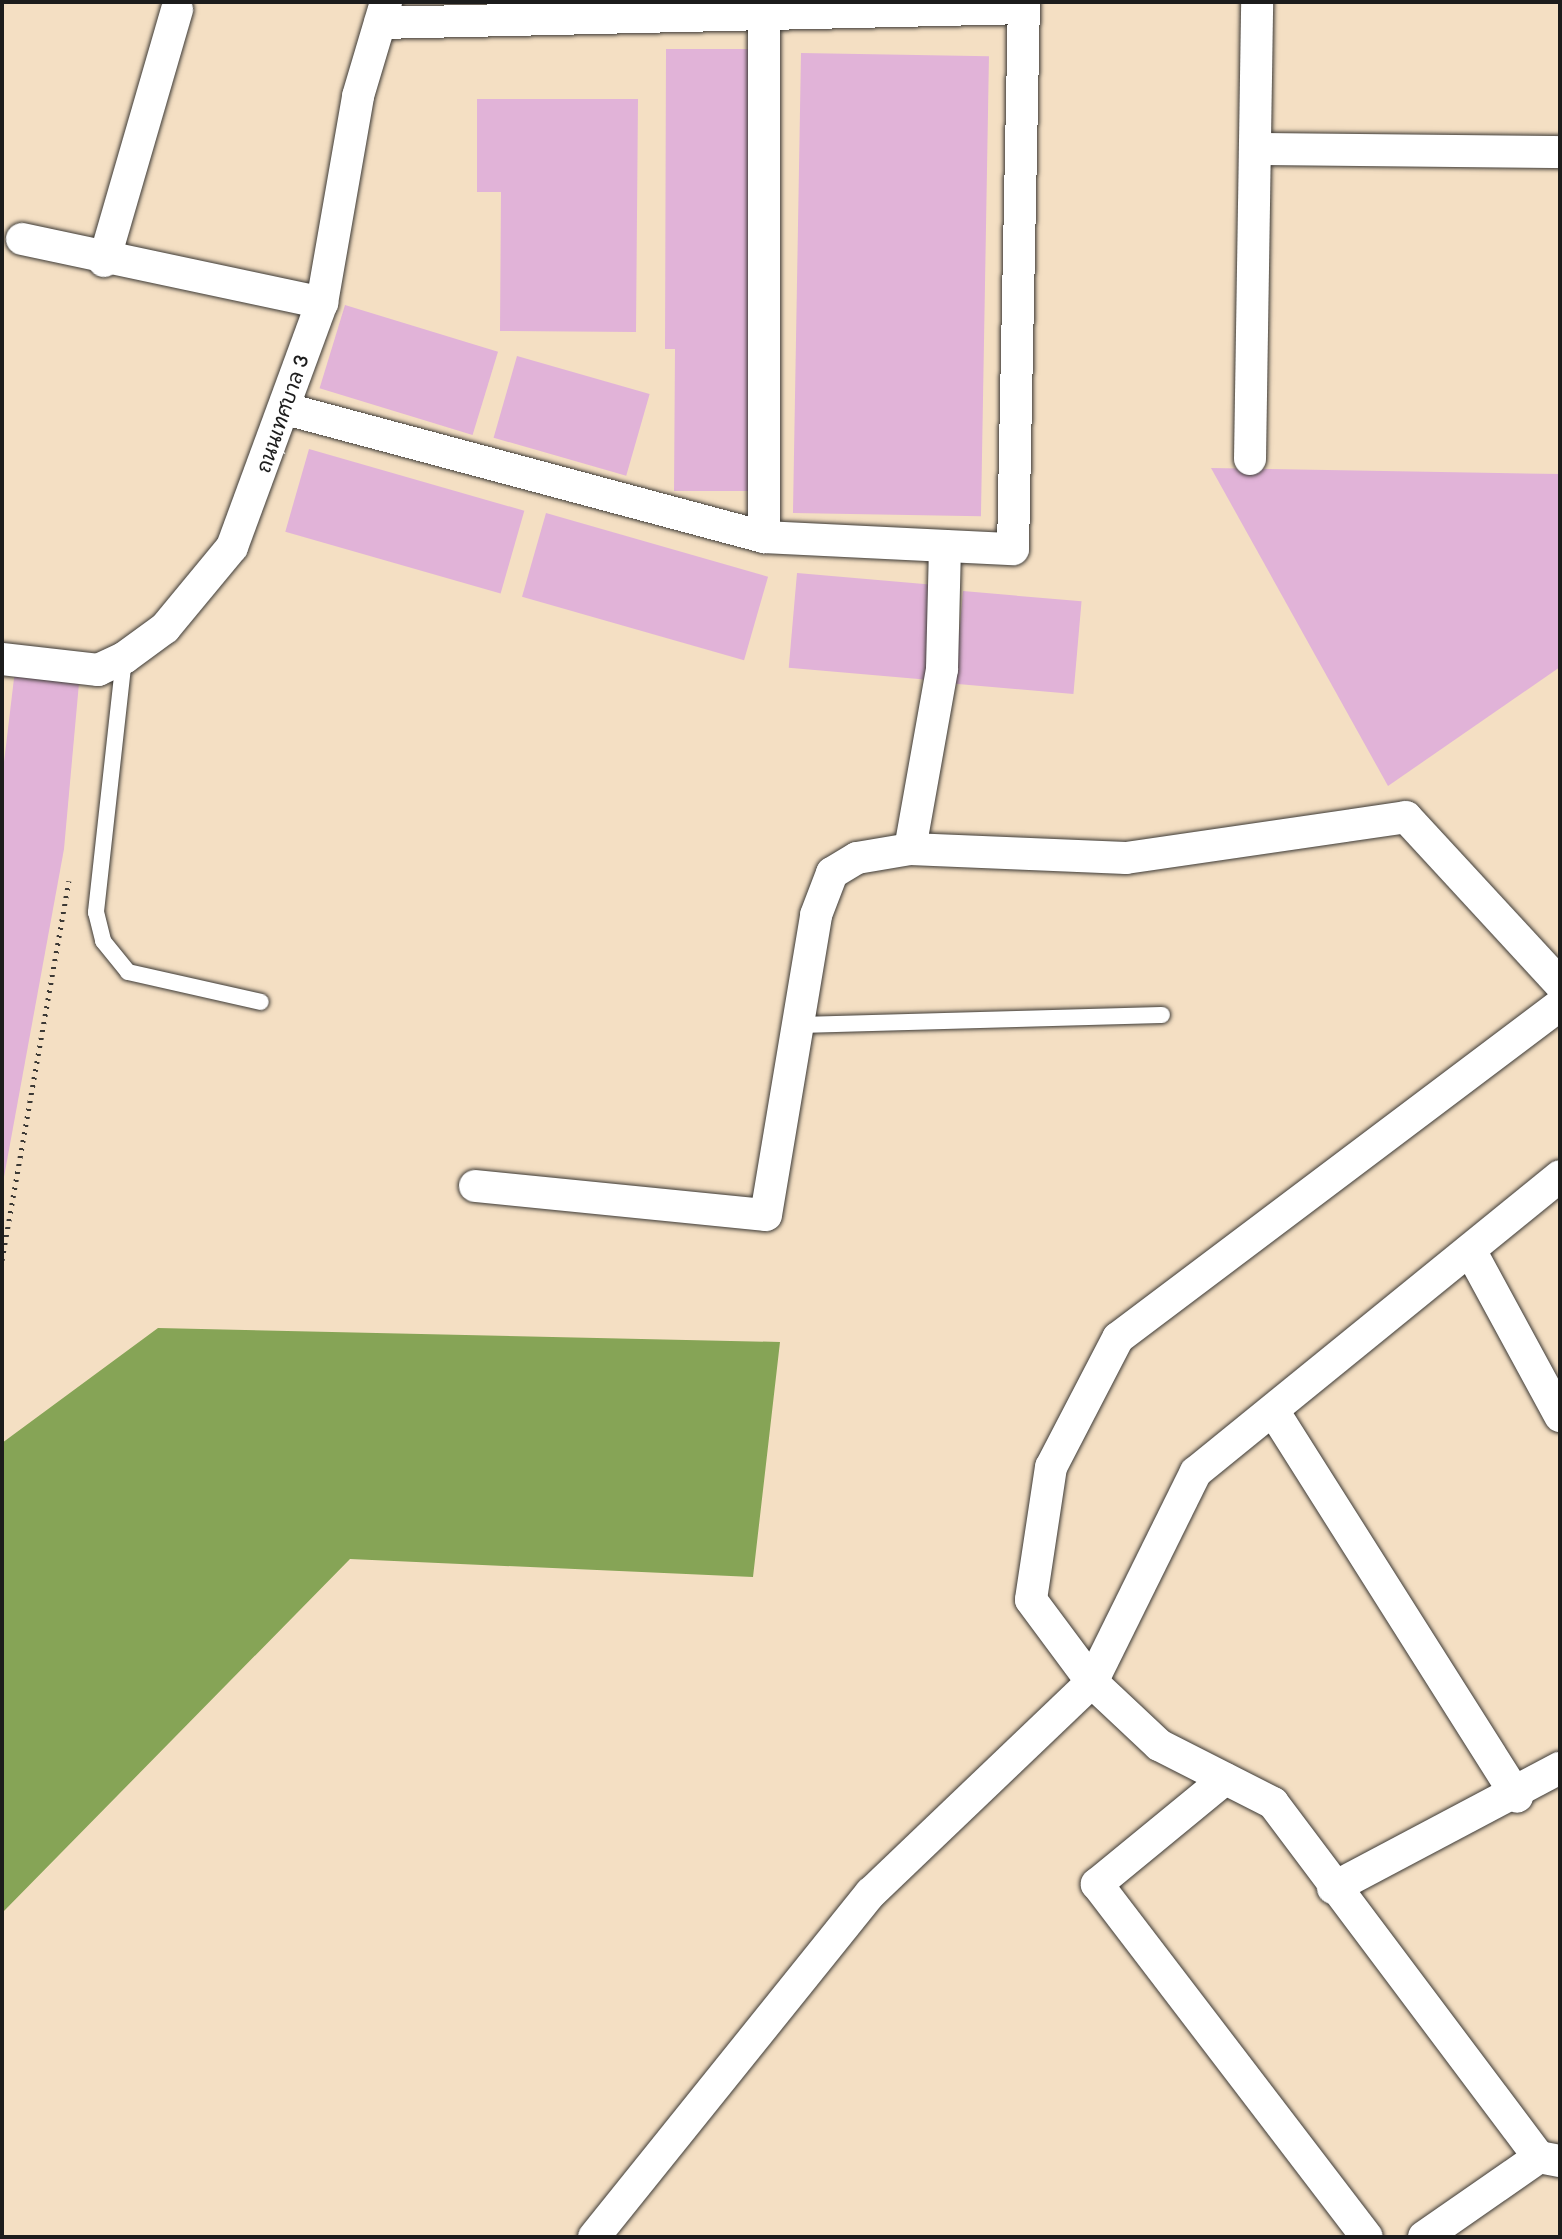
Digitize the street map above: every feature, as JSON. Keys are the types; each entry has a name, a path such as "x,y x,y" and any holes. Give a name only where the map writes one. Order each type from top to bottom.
{"street":[{"path":"1250,459 1257,2"},
{"path":"286,409 764,537 1013,549 1024,5 383,12"},
{"path":"104,261 177,9"},
{"path":"764,10 764,537"},
{"name":"ถนนเทศบาล 3","path":"2,659 98,670 124,658 165,628 232,547 286,409 322,303 358,96 383,12"},
{"path":"1255,149 1560,152"},
{"path":"22,239 104,261 322,303"},
{"path":"910,849 942,669 945,546"},
{"path":"475,1186 766,1215 816,915 832,873 857,858 910,849 1126,858 1406,817 1560,984"},
{"path":"1424,2237 1549,2159 1333,1888 1273,1803 1159,1745 1092,1682 1031,1600 1051,1467 1118,1338 1560,1005"},
{"path":"594,2237 871,1893 1092,1682 1196,1472 1274,1412 1560,1176"},
{"path":"1470,1250 1560,1416"},
{"path":"1274,1412 1517,1797"},
{"path":"1333,1888 1517,1797 1560,1768"},
{"path":"1225,1779 1097,1884 1367,2237"}],"lane":[{"path":"124,658 96,912 103,941 139,976 261,1002"},
{"path":"799,1025 1162,1015"}],"path":[{"path":"2,1260 71,866"}],"green space":[{"path":"158,1328 780,1342 753,1577 350,1559 2,1913 2,1443"}],"building":[{"path":"666,49 757,49 755,491 674,491 675,349 665,349"},
{"path":"801,53 989,56 981,516 793,513"},
{"path":"477,99 638,99 636,332 500,331 501,192 477,192"},
{"path":"345,305 498,352 473,435 320,388"},
{"path":"517,356 650,394 626,476 494,438"},
{"path":"309,449 524,511 501,593 285,532"},
{"path":"1211,468 1560,474 1560,667 1388,786"},
{"path":"546,513 768,577 744,660 522,597"},
{"path":"797,573 935,585 927,680 789,668"},
{"path":"963,591 1082,601 1073,694 955,684"},
{"path":"15,670 80,672 64,849 4,1177 2,779"}]}
